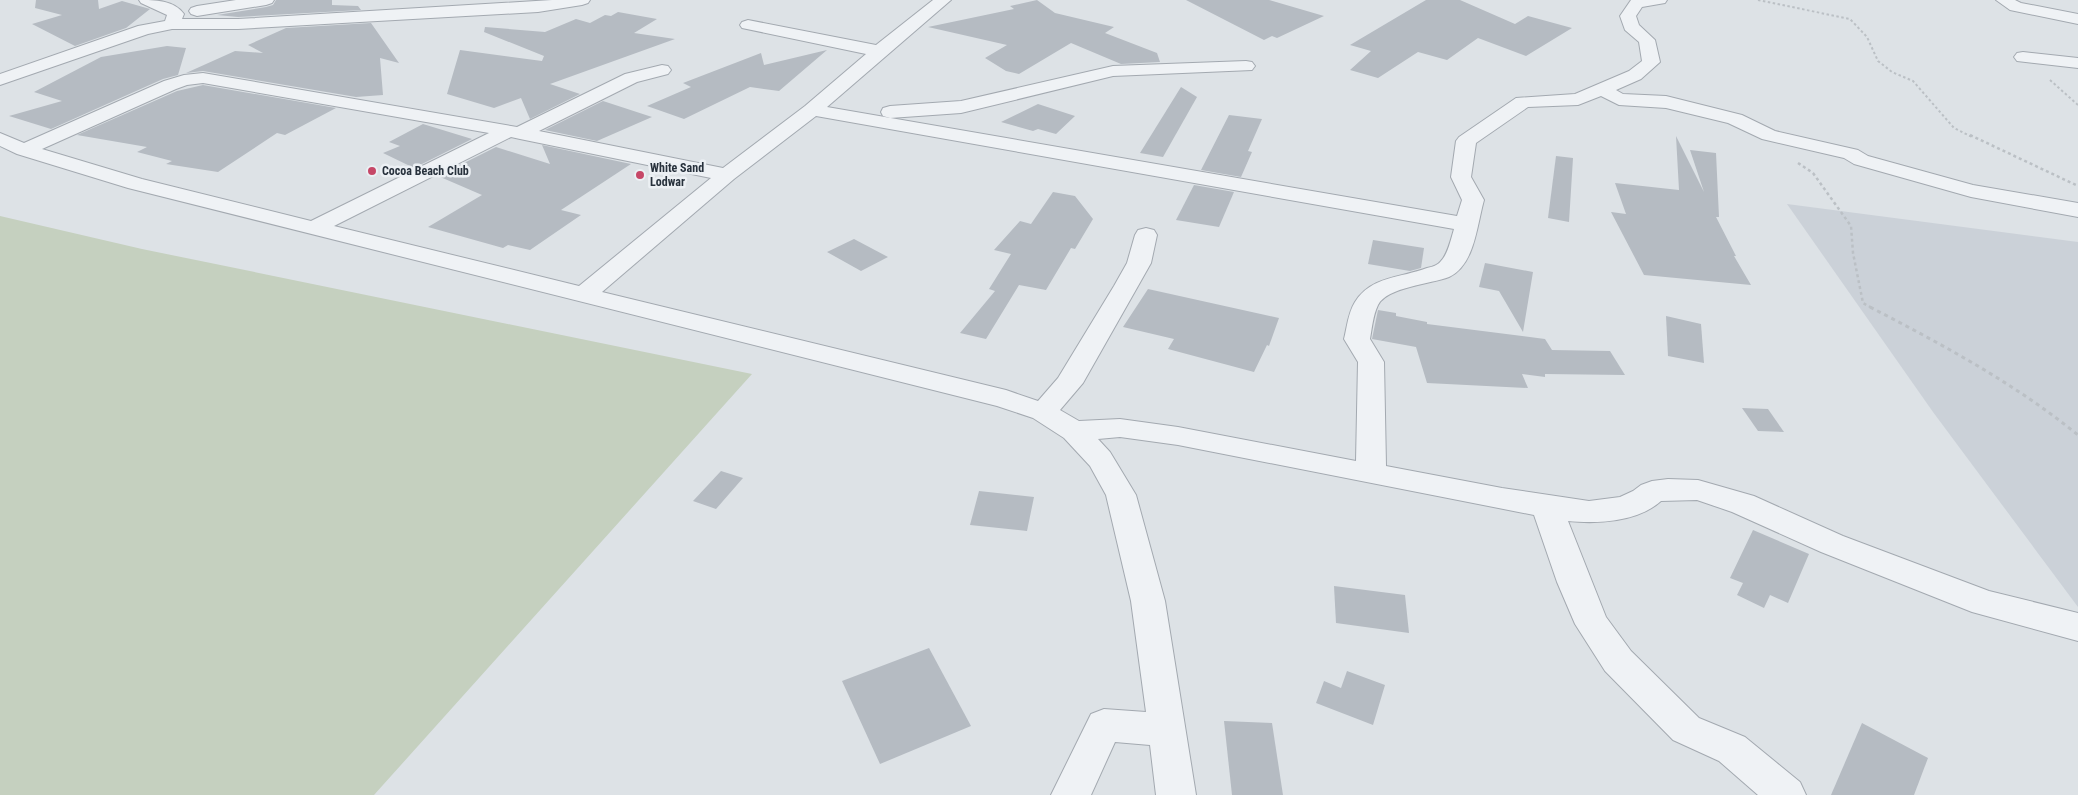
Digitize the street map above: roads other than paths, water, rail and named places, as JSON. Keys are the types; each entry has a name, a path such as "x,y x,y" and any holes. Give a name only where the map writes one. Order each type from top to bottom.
{"street":[{"path":"147,0 165,7 174,19 238,24 538,7 582,0"},
{"path":"0,80 174,19 266,0"},
{"path":"586,294 727,175 812,110 879,51 943,0"},
{"path":"1371,472 1371,362 1357,339 1368,300 1383,289 1419,279 1450,266 1460,245 1473,200 1461,177 1466,141 1523,102 1578,99 1635,75 1651,62 1647,40 1630,27 1628,16 1637,3 1659,0"},
{"path":"2004,0 2016,7 2078,19"},
{"path":"748,25 879,51"},
{"path":"2023,57 2078,63"},
{"path":"867,119 892,112 961,106 1061,82 1113,72 1156,68 1246,66"},
{"path":"315,227 631,78 662,70"},
{"path":"24,150 170,85 184,80 203,78 515,132 727,175"},
{"path":"1602,89 1619,99 1666,102 1734,119 1776,136 1851,154 1861,160 1971,192 2078,210"},
{"path":"812,110 1465,224"},
{"path":"0,139 24,150 136,184 1006,398 1043,412 1074,431 1100,459 1113,478 1121,495 1148,601 1176,795"},
{"path":"1043,412 1069,383 1121,294 1139,263 1146,235"},
{"path":"1074,431 1120,428 1178,436 1547,507 1589,512 1633,505 1652,492 1668,489 1685,489 1716,494 1743,504 1832,544 1984,603 2078,627"},
{"path":"1547,507 1574,582 1592,624 1618,661 1686,728 1732,749 1786,795"},
{"path":"1071,795 1104,725 1166,730"}],"place":[{"name":"Cocoa Beach Club","path":"372,171"},
{"name":"White Sand Lodwar","path":"640,175"}]}
